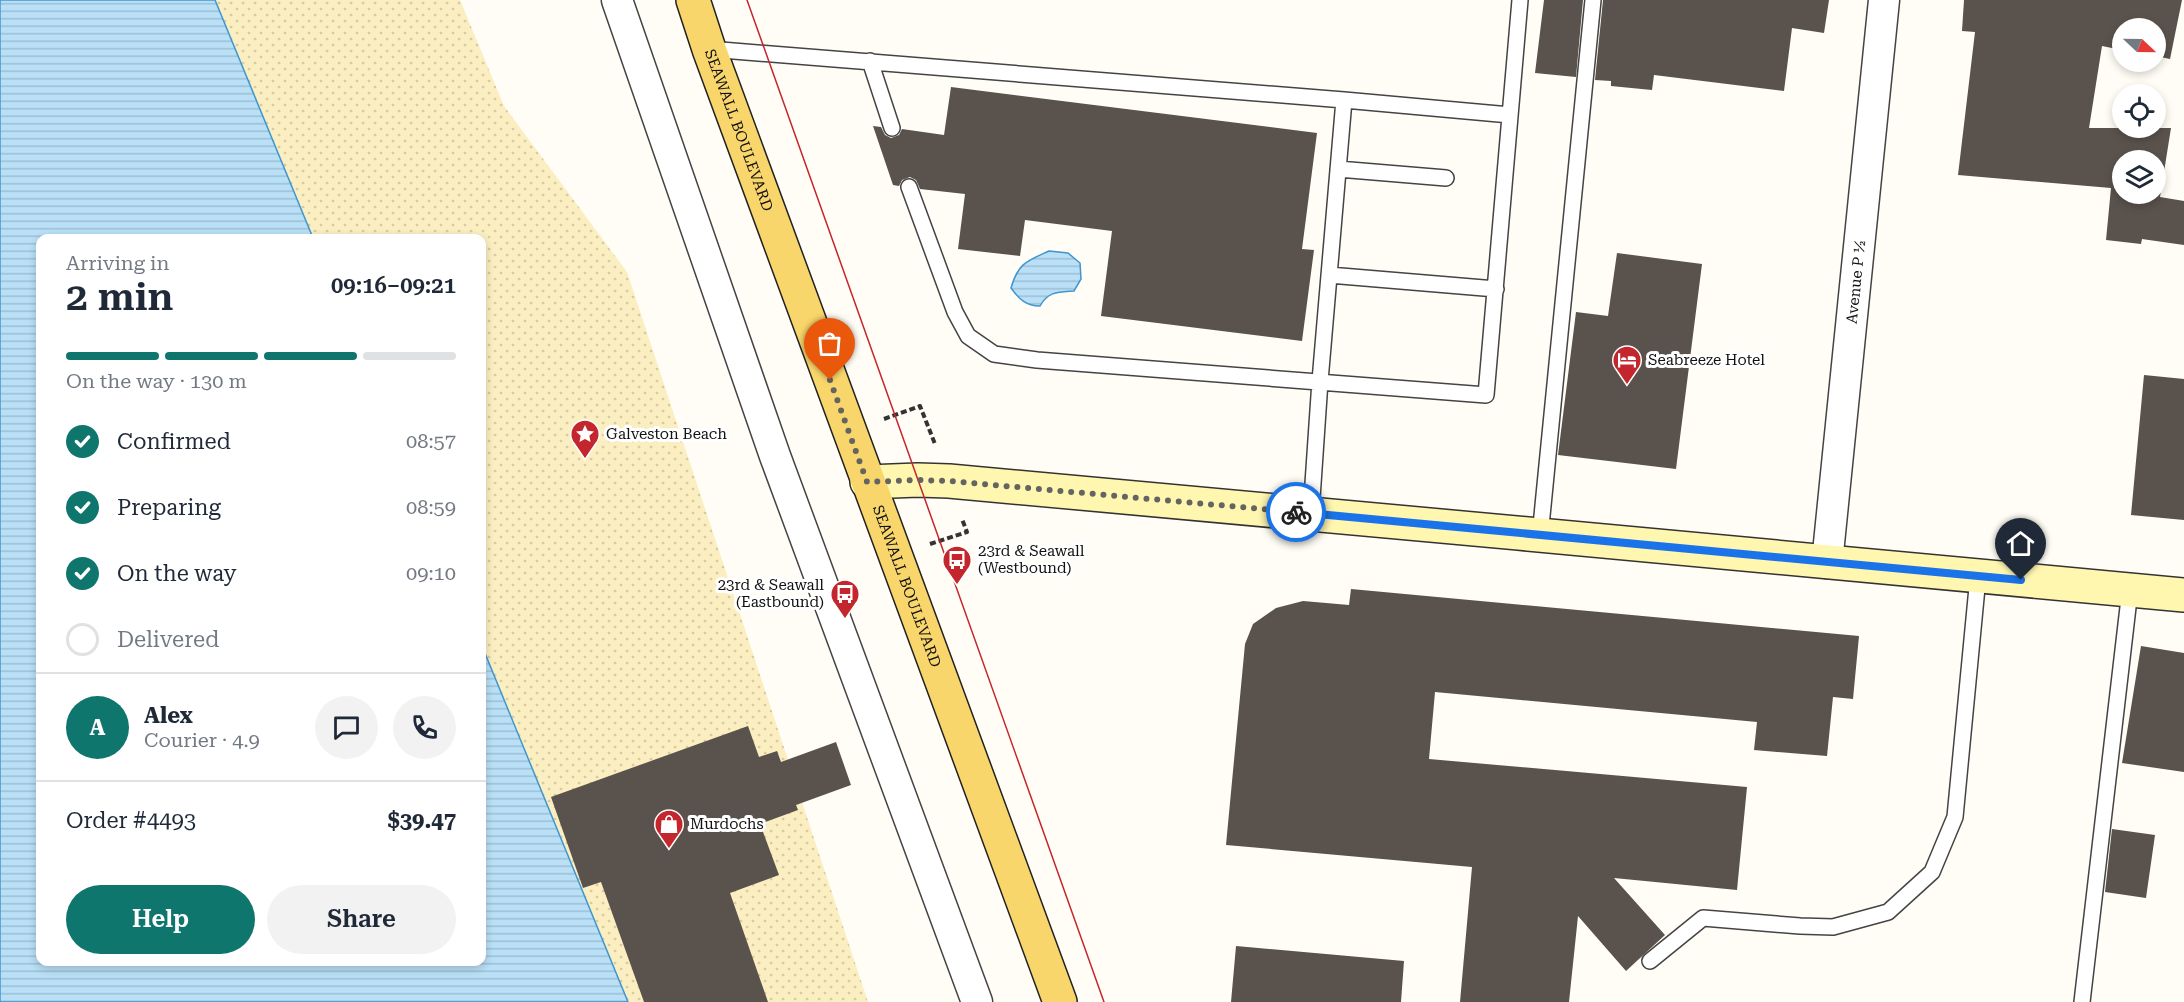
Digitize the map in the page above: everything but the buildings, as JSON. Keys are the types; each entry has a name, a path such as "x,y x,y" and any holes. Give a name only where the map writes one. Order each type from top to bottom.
{"main road":[{"name":"SEAWALL BOULEVARD","path":"693,0 867,482 1060,1002"}],"street":[{"path":"617,0 775,456 977,1002"},
{"name":"Avenue P ½","path":"1827,563 1884,0"},
{"path":"867,482 949,481 2184,595"}],"lane":[{"path":"909,187 955,312 968,336 994,354 1037,360 1486,395 1520,0"},
{"path":"1540,536 1593,0"},
{"path":"709,49 1510,115"},
{"path":"870,61 892,128"},
{"path":"1311,513 1344,100"},
{"path":"1338,169 1446,177"},
{"path":"1329,275 1496,289"},
{"path":"1650,960 1703,918 1833,927 1888,912 1932,872 1955,817 1978,577"},
{"path":"2082,1002 2130,590"}],"sand":[{"name":"Galveston Beach","path":"215,0 460,0 504,106 627,272 868,1002 628,1002 486,656 486,234 311,234"}],"water":[{"path":"0,0 215,0 311,234 36,234 36,966 486,966 486,656 628,1002 0,1002"},
{"path":"1049,251 1068,253 1080,263 1081,279 1074,291 1050,295 1040,306 1031,305 1020,299 1011,288 1017,273 1024,264"}],"tram line":[{"path":"747,0 1104,1002"}],"way so far":[{"path":"830,380 867,482 949,481 1296,512"}],"place":[{"name":"Seabreeze Hotel","path":"1627,386"},
{"name":"Galveston Beach","path":"585,460"},
{"name":"23rd & Seawall (Westbound)","path":"957,586"},
{"name":"23rd & Seawall (Eastbound)","path":"845,620"},
{"name":"Murdochs","path":"669,850"}],"route":[{"path":"1296,512 2021,580"}]}
